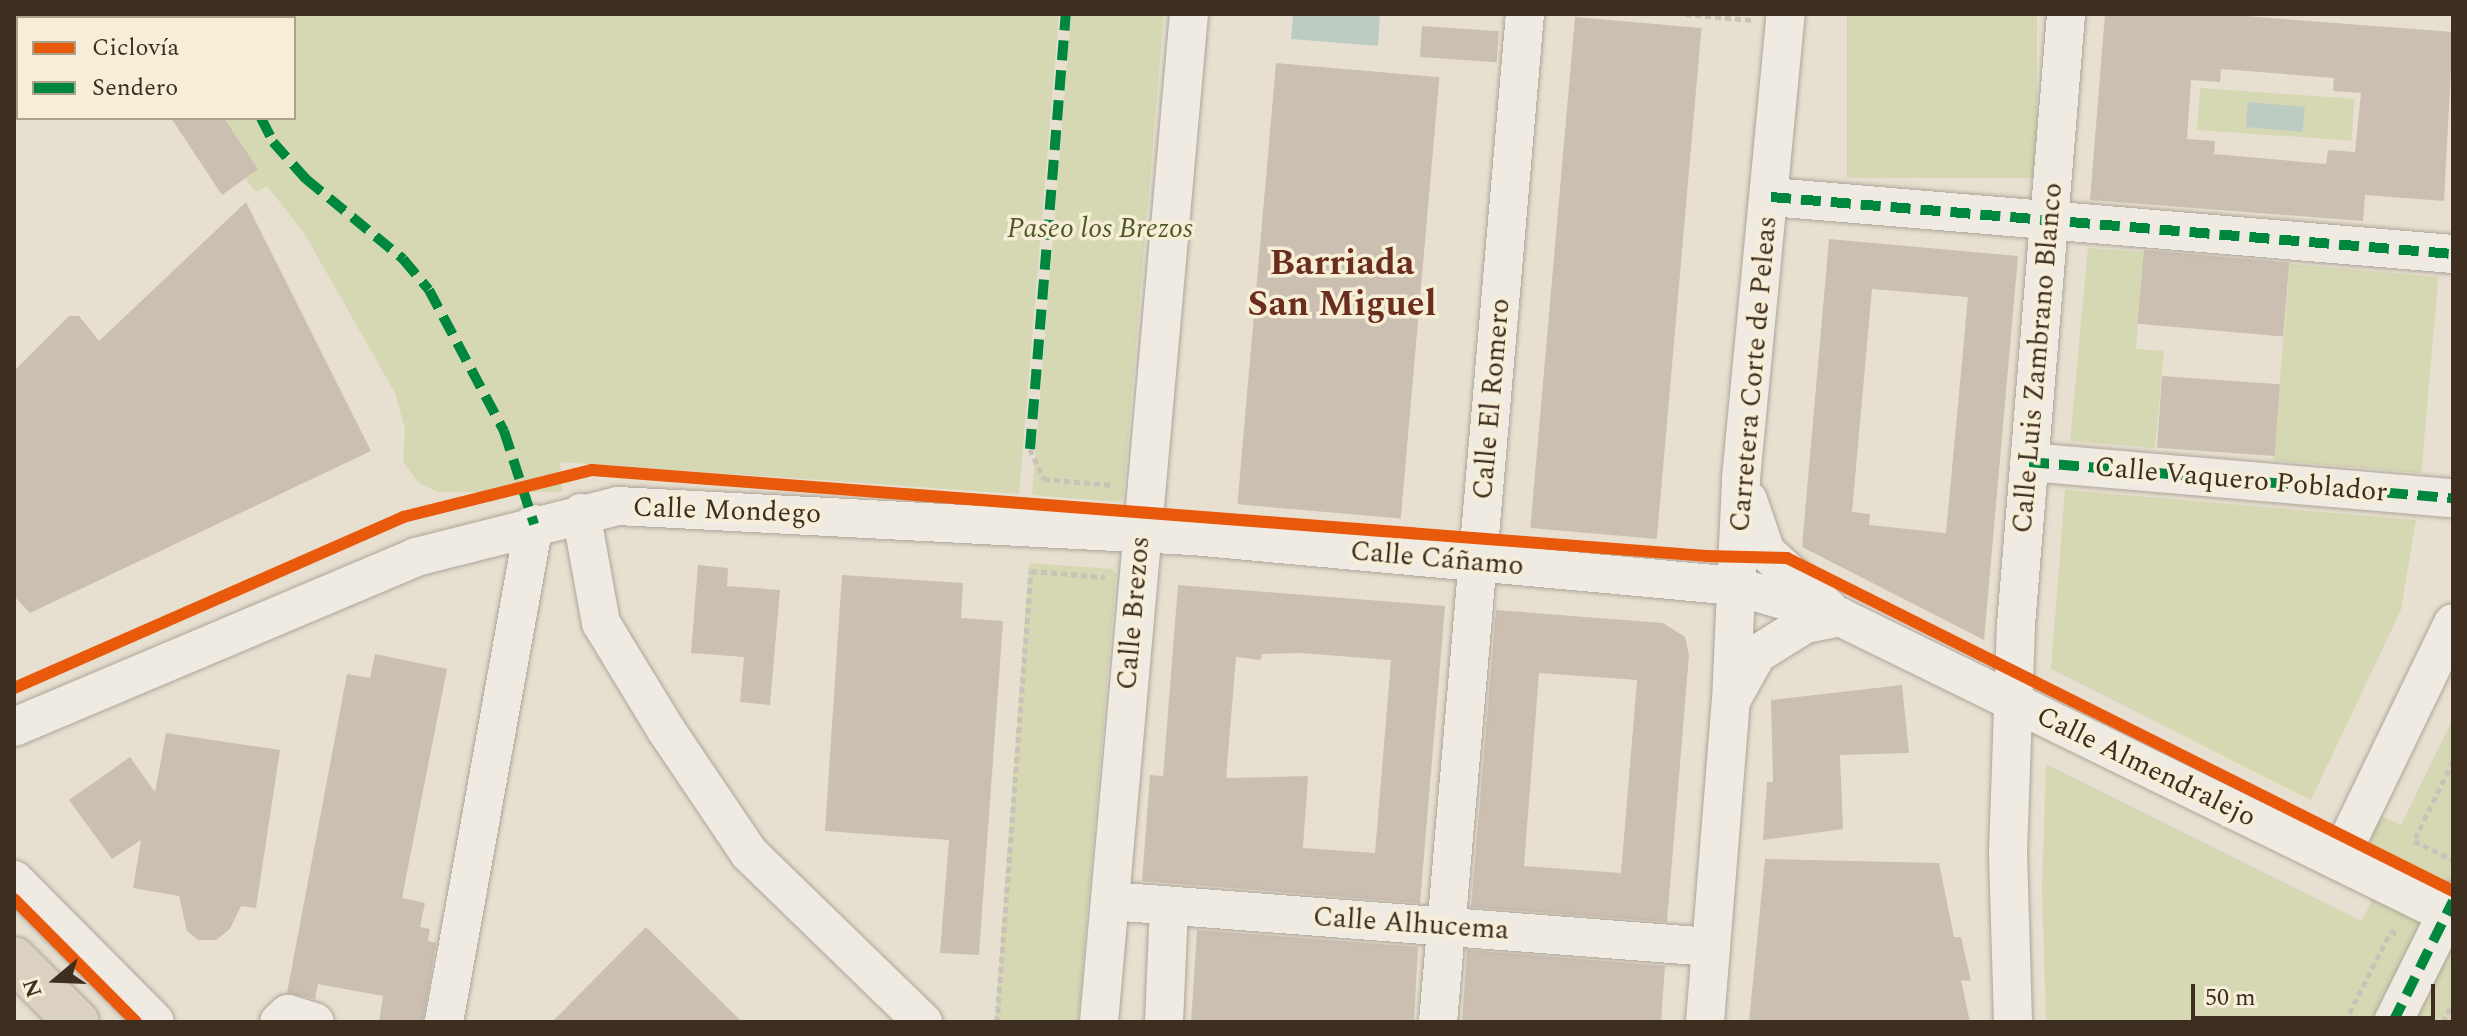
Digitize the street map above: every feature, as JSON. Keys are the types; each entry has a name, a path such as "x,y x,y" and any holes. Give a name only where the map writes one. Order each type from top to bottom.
{"highway":[{"path":"14,959 77,1022"}],"street":[{"name":"Calle Brezos","path":"1099,1022 1140,533 1189,14"},
{"name":"Calle El Romero","path":"1438,1022 1525,14"},
{"name":"Calle Luis Zambrano Blanco","path":"2013,1022 2008,868 2012,701 2066,14"},
{"name":"Carretera Corte de Peleas","path":"1705,1022 1731,701 1741,478 1771,197 1786,18"},
{"path":"1771,197 2453,254"},
{"name":"Calle Vaquero Poblador","path":"2029,462 2453,498"},
{"name":"Calle Almendralejo","path":"1741,478 1766,552 1800,586 1840,617"},
{"name":"Calle Mondego","path":"14,727 416,557 581,513 657,505 1140,533"},
{"path":"581,513 601,623 666,730 749,853 923,1022"},
{"path":"444,1022 534,524"},
{"name":"Calle Cáñamo","path":"1140,533 1477,564 1736,576"},
{"name":"Calle Almendralejo","path":"1736,576 1800,586"},
{"name":"Calle Almendralejo","path":"1736,576 1840,617 2338,861 2451,911"},
{"path":"1731,701 1757,654 1805,624 1840,617"},
{"path":"2338,861 2453,623"},
{"path":"14,880 155,1022"},
{"name":"Calle Alhucema","path":"1110,901 1711,947"},
{"path":"1164,1022 1169,906"},
{"path":"2393,1022 2451,911"},
{"path":"279,1022 288,1014 315,1022"}],"path":[{"path":"1685,14 1786,18"},
{"path":"1030,449 1044,479 1112,485"},
{"path":"997,1022 1031,571 1109,578"},
{"path":"2453,761 2414,841 2453,860"},
{"path":"2345,1022 2391,931"},
{"path":"2443,1022 2453,1002"}],"green space":[{"path":"156,14 1059,14 1019,494 560,462 562,492 437,492 418,482 403,462 405,429 395,393 304,233 267,186 256,192 246,179 257,168 225,120 296,120 296,16"},
{"name":"Paseo los Brezos","path":"1071,14 1164,14 1123,498 1118,502 1032,495"},
{"path":"1847,14 2037,14 2037,178 1847,178"},
{"path":"2200,88 2355,99 2352,141 2197,130"},
{"path":"2088,248 2144,252 2136,349 2164,351 2155,448 2070,441"},
{"path":"2290,264 2438,277 2421,473 2273,460"},
{"path":"2065,490 2416,520 2401,610 2311,800 2051,669"},
{"path":"1029,563 1113,569 1116,575 1078,1022 995,1022"},
{"path":"2453,718 2453,897 2373,858 2367,848 2379,815 2401,825"},
{"path":"2046,764 2362,921 2374,896 2453,936 2453,1022 2046,1022 2042,890"}],"shaded area":[{"path":"1293,14 1380,14 1378,46 1291,39"},
{"path":"2248,102 2305,107 2303,132 2246,127"}],"building":[{"path":"2105,14 2219,14 2453,32 2444,201 2365,195 2363,221 2090,200","holes":["2221,69 2334,78 2333,91 2361,93 2355,152 2328,150 2326,164 2214,154 2215,141 2187,139 2191,80 2220,82"]},
{"path":"1575,17 1702,28 1657,539 1530,528"},
{"path":"1422,26 1499,31 1497,62 1420,57"},
{"path":"1276,63 1439,77 1401,519 1237,504"},
{"path":"172,120 225,120 258,169 222,195"},
{"path":"246,202 371,451 30,613 14,596 14,371 69,316 79,316 99,341"},
{"path":"1829,239 2018,256 1984,640 1802,547","holes":["1872,289 1968,297 1946,533 1869,525 1870,514 1852,512"]},
{"path":"2144,250 2289,263 2283,336 2138,324"},
{"path":"2162,376 2280,384 2275,456 2157,448"},
{"path":"698,565 728,568 727,586 780,590 770,705 740,702 744,657 691,653"},
{"path":"842,575 963,583 961,618 1003,621 979,955 940,953 949,840 825,831"},
{"path":"1178,585 1445,606 1420,903 1142,881 1150,775 1163,776","holes":["1300,653 1391,660 1375,853 1303,848 1308,776 1226,778 1236,657 1261,660 1262,654"]},
{"path":"1496,610 1663,623 1685,637 1689,655 1667,922 1471,907","holes":["1539,673 1637,680 1621,873 1524,866"]},
{"path":"375,654 447,669 402,898 425,903 420,927 430,929 428,941 436,943 423,1022 379,1022 383,996 318,984 315,999 287,993 347,674 370,678"},
{"path":"1902,685 1909,753 1840,755 1843,829 1763,840 1767,782 1773,782 1771,700"},
{"path":"166,733 280,750 256,908 241,906 230,929 216,940 198,940 187,931 179,896 133,888 141,840 112,859 69,800 130,757 155,792"},
{"path":"1765,859 1939,863 1954,937 1961,937 1971,981 1961,980 1970,1022 1749,1022"},
{"path":"646,927 742,1022 552,1022"},
{"path":"1197,930 1418,947 1414,1022 1191,1022"},
{"path":"1467,950 1665,966 1661,1022 1462,1022"}],"marked path":[{"path":"1030,449 1066,14"},
{"path":"262,120 273,142 306,179 403,259 429,290 504,431 534,524"},
{"path":"1771,197 2453,254"},
{"path":"2029,462 2453,498"},
{"path":"2393,1022 2453,901"}],"cycle path":[{"path":"14,688 403,517 592,470 1706,556 1787,558 2453,891"},
{"path":"14,899 136,1022"}],"district":[{"name":"Barriada San Miguel","path":"1342,284"}]}
